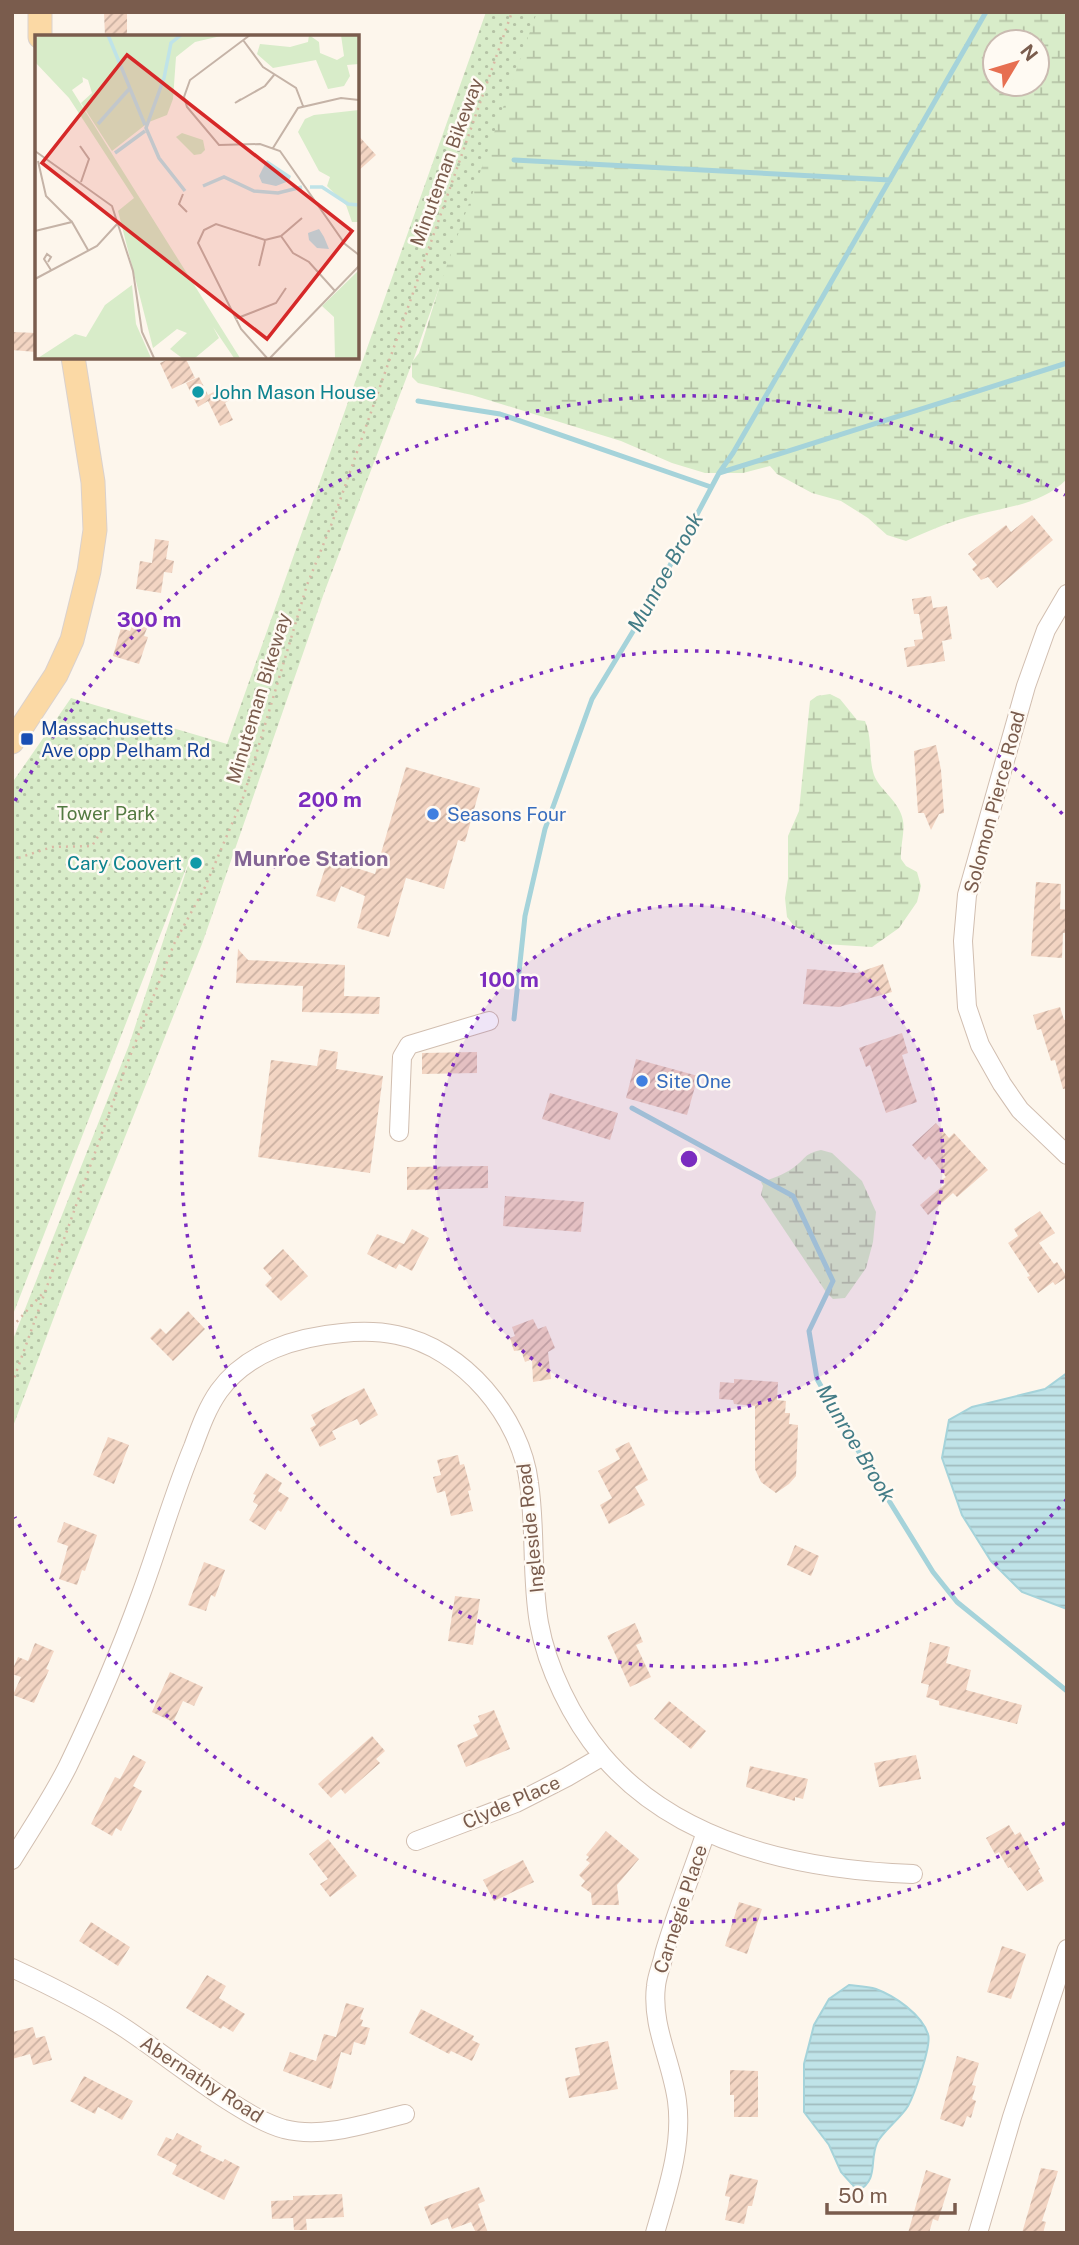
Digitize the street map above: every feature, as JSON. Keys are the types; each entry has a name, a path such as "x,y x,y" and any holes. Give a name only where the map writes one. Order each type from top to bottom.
{"main road":[{"path":"40,12 40,35"},
{"path":"12,742 56,675 72,640 91,557 95,530 93,482 73,359"}],"street":[{"name":"Solomon Pierce Road","path":"1067,594 1046,630 1015,724 967,895 963,941 967,1007 980,1045 1020,1110 1067,1155"},
{"path":"399,1132 402,1057 409,1045 489,1021"},
{"name":"Ingleside Road","path":"12,1860 67,1768 115,1662 141,1596 183,1469 207,1412 221,1388 240,1369 262,1354 287,1343 313,1337 369,1331 399,1335 424,1343 468,1373 488,1393 515,1434 530,1483 539,1623 552,1667 571,1712 603,1756 650,1799 681,1821 706,1832 752,1849 810,1863 913,1874"},
{"name":"Clyde Place","path":"415,1841 516,1803 603,1756"},
{"name":"Carnegie Place","path":"655,2233 678,2134 677,2102 656,2019 656,1985 670,1934 706,1832"},
{"path":"978,2233 1067,1949"},
{"name":"Abernathy Road","path":"12,1968 68,1994 125,2028 200,2083 265,2122 285,2129 323,2131 405,2114"}],"path":[{"name":"Minuteman Bikeway","path":"12,1384 125,1069 174,944 205,887 243,798 307,584 332,523 512,12"},
{"path":"12,860 52,847 92,846 104,827"},
{"path":"12,1327 45,1290"}],"green space":[{"name":"Tower Park","path":"486,12 537,12 414,358 324,593 202,944 66,1285 12,1429 12,1342 129,1045 192,853 12,1317 12,783 71,698 227,744"},
{"path":"531,12 1067,12 1067,479 1043,496 961,519 906,541 887,535 868,518 841,501 812,493 777,474 770,466 743,473 705,473 672,463 621,441 472,395 418,383 412,377 412,362 419,353 451,248"},
{"path":"830,694 840,699 857,720 865,721 874,775 898,808 903,821 901,859 906,866 917,872 921,886 917,902 899,928 872,947 824,944 794,926 787,917 785,898 788,836 799,811 810,701 817,696"},
{"path":"821,1150 832,1153 862,1181 876,1212 873,1242 866,1268 845,1298 833,1299 826,1292 761,1195 761,1182 785,1173 808,1155"}],"water":[{"path":"1067,1373 1067,1609 1022,1592 991,1561 962,1515 942,1458 949,1420 972,1407 1045,1389"},
{"path":"849,1985 873,1988 899,2001 920,2020 929,2040 911,2100 905,2111 879,2139 869,2181 858,2191 841,2172 829,2145 804,2112 804,2064 814,2025 829,1999"}],"building":[{"path":"104,12 127,12 127,35 105,35"},
{"path":"359,136 376,155 359,170"},
{"path":"12,332 35,333 35,352 12,350"},
{"path":"169,359 186,359 195,378 172,389 160,363"},
{"path":"199,377 208,395 223,387 229,400 225,403 233,420 220,426 208,401 198,407 186,383"},
{"path":"1032,515 1053,540 997,588 988,577 981,580 972,569 977,565 968,554 1006,525 1011,532"},
{"path":"155,539 169,541 166,559 174,561 172,573 164,572 161,593 136,589 140,561 152,563"},
{"path":"931,596 933,608 947,606 952,639 942,641 945,661 907,667 904,648 915,646 914,640 923,639 919,614 914,614 912,599"},
{"path":"133,623 147,628 144,636 148,637 139,664 113,656 121,628 130,631"},
{"path":"936,745 944,813 939,814 931,830 924,813 918,813 914,751"},
{"name":"Seasons Four","path":"406,767 480,788 465,842 458,840 444,889 406,878 389,937 357,928 365,896 341,886 335,902 316,896 328,859 375,874"},
{"path":"1036,882 1061,884 1060,909 1067,910 1067,933 1063,933 1062,958 1031,956"},
{"path":"238,949 248,960 345,965 344,996 380,997 379,1014 302,1012 303,986 236,983"},
{"path":"883,964 892,992 839,1007 803,1004 807,969 857,973"},
{"path":"1060,1007 1064,1020 1067,1019 1067,1088 1063,1089 1055,1060 1051,1061 1041,1029 1037,1030 1033,1015"},
{"path":"902,1033 908,1053 902,1055 917,1102 886,1113 870,1065 866,1067 859,1048"},
{"path":"320,1049 338,1052 336,1069 383,1076 370,1173 258,1157 271,1060 317,1066"},
{"path":"477,1052 477,1073 422,1074 422,1053"},
{"path":"636,1059 698,1076 687,1115 626,1098"},
{"path":"550,1093 618,1113 610,1140 542,1119"},
{"path":"936,1123 949,1138 954,1133 988,1170 957,1197 953,1193 928,1215 920,1205 945,1184 942,1180 946,1177 929,1156 925,1160 912,1145"},
{"path":"488,1166 488,1188 407,1190 407,1167"},
{"path":"505,1196 584,1202 581,1232 503,1226"},
{"path":"1040,1211 1055,1233 1039,1243 1067,1277 1055,1285 1053,1282 1038,1293 1008,1243 1018,1236 1014,1229"},
{"path":"412,1229 429,1238 412,1271 399,1264 396,1269 367,1254 377,1234 404,1244"},
{"path":"283,1249 308,1276 281,1301 265,1285 272,1278 263,1268"},
{"path":"188,1311 205,1329 173,1361 150,1338 160,1328 166,1334"},
{"path":"533,1319 538,1329 546,1326 555,1348 548,1352 551,1379 533,1382 532,1359 525,1362 521,1350 514,1351 510,1338 515,1336 512,1327"},
{"path":"734,1379 778,1382 777,1400 786,1401 785,1413 790,1413 789,1424 798,1425 796,1476 776,1493 761,1482 755,1469 755,1406 719,1399 720,1382 734,1383"},
{"path":"364,1388 378,1415 360,1425 357,1419 332,1431 336,1439 320,1447 310,1428 316,1425 311,1415"},
{"path":"108,1437 129,1445 114,1484 93,1475"},
{"path":"629,1442 648,1480 635,1487 645,1505 609,1524 600,1505 612,1498 598,1471 620,1459 615,1449"},
{"path":"458,1455 460,1465 464,1464 471,1490 468,1491 473,1511 451,1516 445,1491 437,1493 433,1477 441,1475 437,1460"},
{"path":"266,1473 282,1483 278,1491 289,1498 265,1530 249,1520 258,1505 253,1502 256,1495 253,1494"},
{"path":"64,1522 97,1535 85,1571 82,1570 77,1585 59,1579 68,1546 57,1542"},
{"path":"795,1545 819,1556 811,1576 787,1565"},
{"path":"204,1562 225,1570 215,1597 211,1595 206,1611 188,1605"},
{"path":"455,1596 480,1599 473,1645 448,1641"},
{"path":"635,1623 643,1642 636,1645 651,1677 630,1687 607,1636"},
{"path":"930,1642 950,1647 946,1663 971,1670 966,1690 1022,1705 1017,1724 939,1705 939,1701 926,1697 929,1685 921,1683"},
{"path":"35,1643 54,1651 46,1669 49,1670 34,1703 13,1695 21,1677 12,1674 12,1671 18,1657 28,1661"},
{"path":"170,1672 203,1687 194,1706 183,1701 173,1722 152,1712"},
{"path":"669,1701 706,1731 691,1749 654,1719"},
{"path":"494,1710 510,1749 466,1767 457,1745 478,1736 473,1725 480,1722 478,1716"},
{"path":"372,1736 385,1751 376,1759 380,1763 345,1794 341,1789 331,1798 318,1784"},
{"path":"133,1755 146,1762 133,1786 142,1791 121,1831 116,1828 112,1836 91,1824 115,1777 120,1779"},
{"path":"916,1755 921,1779 879,1787 874,1763"},
{"path":"750,1766 808,1779 803,1799 795,1797 795,1801 746,1787"},
{"path":"1009,1825 1015,1835 1020,1832 1044,1881 1027,1891 999,1852 995,1854 986,1838"},
{"path":"606,1831 639,1859 617,1885 619,1905 592,1905 591,1893 581,1886 585,1881 579,1875 590,1863 586,1860 589,1857 586,1855"},
{"path":"328,1839 357,1876 330,1897 320,1884 328,1879 309,1854"},
{"path":"523,1860 534,1882 494,1901 483,1880"},
{"path":"739,1902 762,1909 747,1954 725,1946"},
{"path":"91,1922 130,1947 118,1966 79,1941"},
{"path":"1002,1946 1026,1954 1011,1999 987,1992"},
{"path":"207,1975 226,1986 219,1998 245,2014 233,2032 223,2026 221,2029 186,2008"},
{"path":"346,2003 364,2008 360,2019 363,2020 361,2026 370,2028 365,2045 354,2042 351,2055 341,2052 331,2089 283,2071 290,2052 316,2061 324,2034 336,2037"},
{"path":"421,2009 474,2036 472,2040 480,2044 472,2061 451,2051 449,2054 409,2033"},
{"path":"33,2027 36,2038 45,2036 52,2060 33,2065 30,2054 12,2059 12,2032"},
{"path":"608,2041 618,2089 569,2098 565,2078 580,2075 575,2048"},
{"path":"957,2056 979,2063 972,2085 976,2086 972,2099 976,2101 971,2118 967,2116 963,2127 940,2119"},
{"path":"730,2070 758,2071 758,2117 734,2117 734,2095 730,2095"},
{"path":"84,2076 133,2101 122,2120 98,2107 95,2114 70,2101"},
{"path":"177,2133 202,2146 200,2151 240,2167 224,2200 172,2174 177,2165 157,2155 166,2137 173,2140"},
{"path":"1041,2168 1058,2171 1042,2221 1046,2222 1043,2233 1022,2233"},
{"path":"926,2170 951,2179 938,2221 933,2219 929,2233 908,2233"},
{"path":"730,2174 758,2180 752,2206 748,2206 744,2224 725,2220 730,2197 725,2196"},
{"path":"479,2187 485,2201 478,2204 488,2233 476,2233 471,2222 452,2229 448,2218 431,2225 424,2207"},
{"path":"342,2194 344,2217 306,2219 307,2230 294,2230 293,2218 272,2219 271,2201 293,2200 293,2196"}],"waterway":[{"path":"719,473 986,12"},
{"path":"514,160 890,180"},
{"name":"Munroe Brook","path":"514,1019 525,916 545,829 592,699 649,605 719,473 1067,363"},
{"path":"418,401 500,414 711,487"},
{"name":"Munroe Brook","path":"632,1108 793,1196 833,1281 809,1331 817,1379 933,1572 957,1602 1067,1691"}],"place":[{"name":"John Mason House","path":"198,392"},
{"name":"Massachusetts Ave opp Pelham Rd","path":"27,739"},
{"name":"Seasons Four","path":"433,814"},
{"name":"Cary Coovert","path":"196,863"},
{"name":"Site One","path":"642,1081"}],"district":[{"name":"Munroe Station","path":"311,858"}]}
